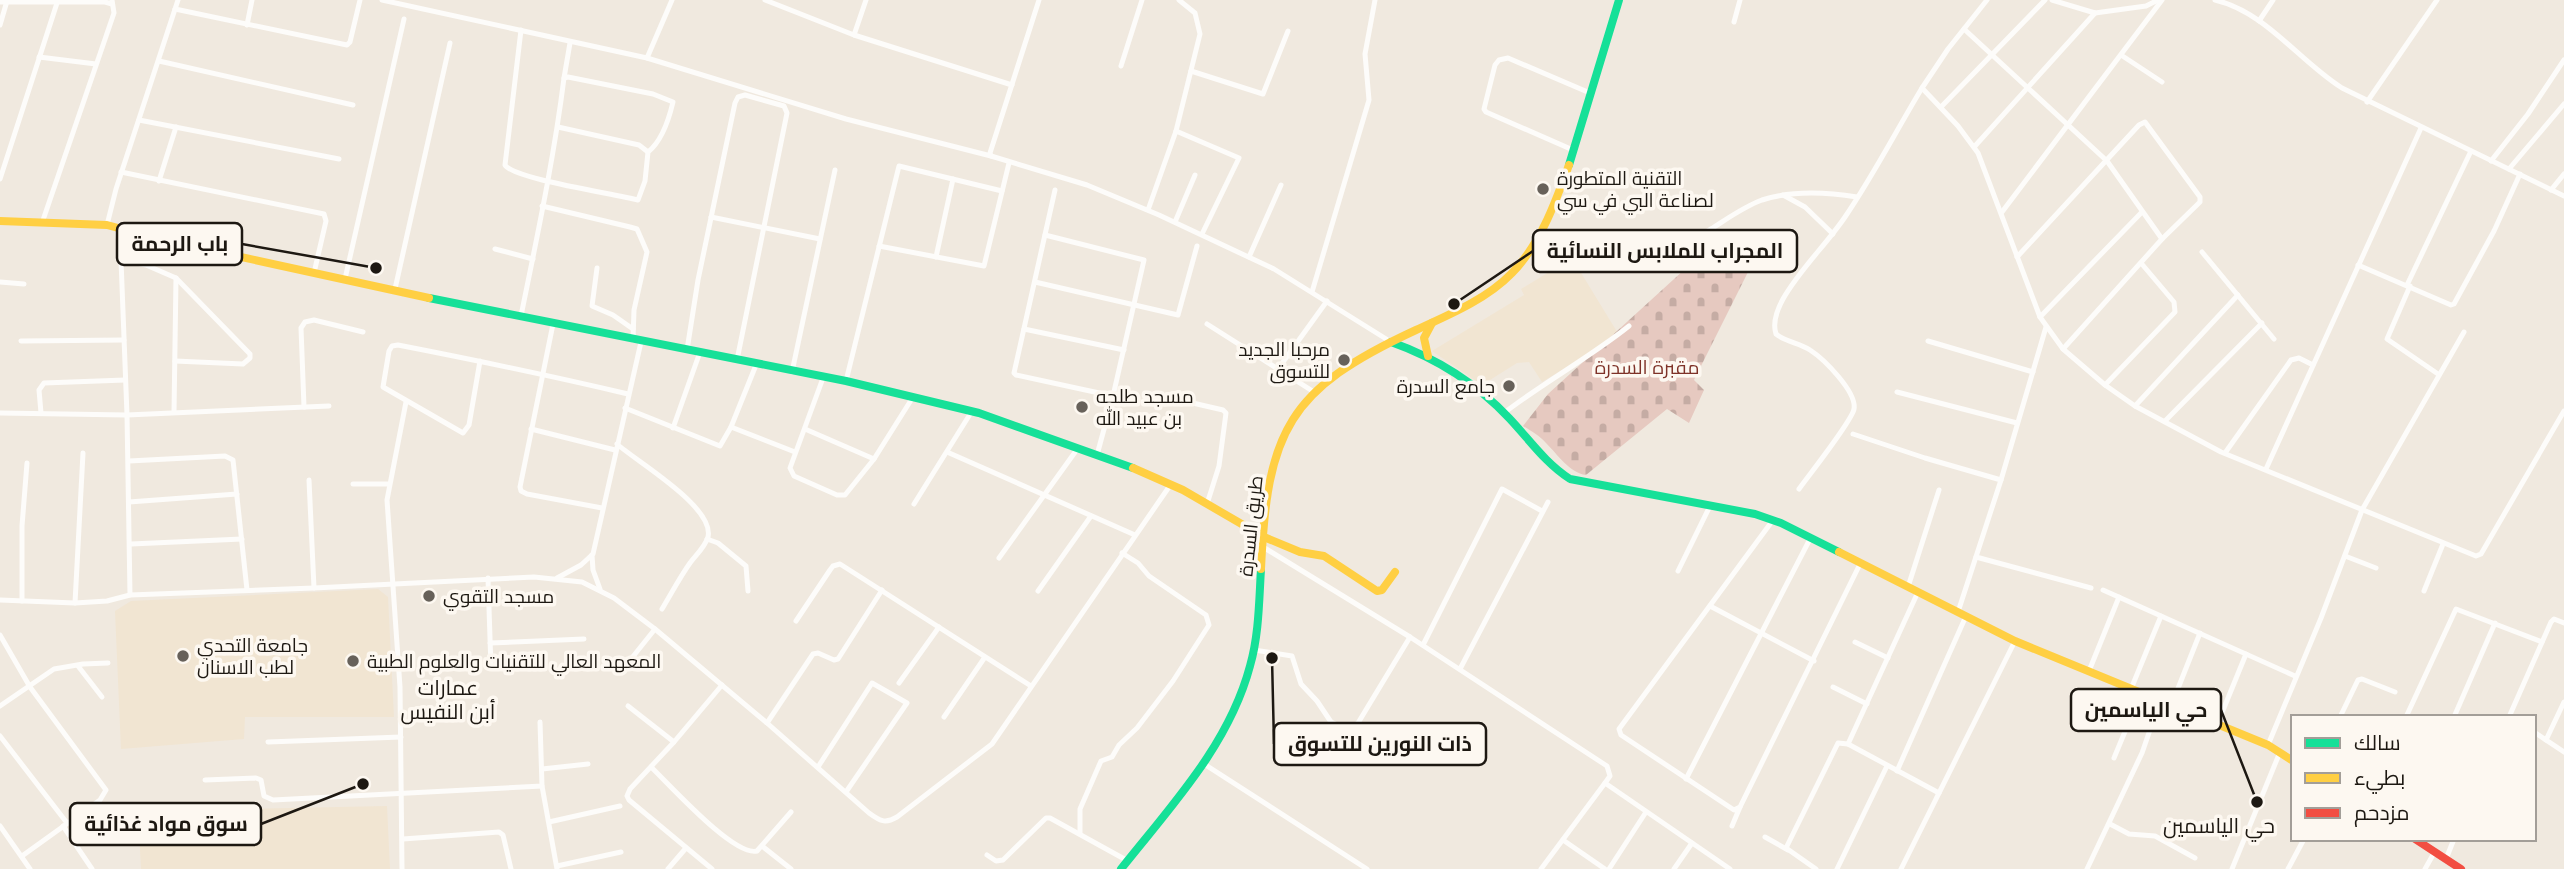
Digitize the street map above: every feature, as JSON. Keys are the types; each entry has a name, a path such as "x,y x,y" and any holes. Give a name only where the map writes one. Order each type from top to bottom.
{"street":[{"path":"107,225 121,172 178,0"},
{"path":"247,25 252,0"},
{"path":"174,9 347,45 360,0"},
{"path":"382,0 647,58 846,119 991,156 1087,185 1249,257 1312,292 1391,342 1428,356 1477,390 1504,413 1552,470 1570,479 1755,514 1773,520 2015,641 2268,745 2291,760"},
{"path":"647,58 673,0"},
{"path":"765,0 854,35 1012,85"},
{"path":"854,35 866,0"},
{"path":"991,156 1039,0"},
{"path":"1121,66 1143,0"},
{"path":"1148,210 1176,131 1199,31 1195,13 1179,0"},
{"path":"1312,292 1369,100 1365,54 1375,0"},
{"name":"طريق السدرة","path":"1121,869 1204,764 1237,710 1253,650 1267,495 1273,461 1289,424 1314,392 1360,357 1453,314 1500,283 1521,262 1536,240 1554,202 1573,150 1619,0"},
{"path":"1734,22 1740,0"},
{"path":"1799,489 1852,416 1854,400 1848,388 1808,348 1779,337 1774,323 1783,299 1807,264 1833,234 1922,88 1987,0"},
{"path":"1941,107 2045,0"},
{"path":"2052,0 2095,13 2146,6 2160,0"},
{"path":"2002,212 2160,0"},
{"path":"2215,0 2236,6 2259,20 2324,77 2367,102 2564,196"},
{"path":"2259,20 2273,0"},
{"path":"2367,102 2437,0"},
{"path":"0,24 4,1 112,2 114,13 42,223"},
{"path":"0,179 57,3"},
{"path":"1975,146 2095,13"},
{"path":"345,279 404,19"},
{"path":"1964,29 2107,161 2162,239"},
{"path":"521,30 505,165 510,170 548,180 639,200 645,181 648,152 662,134 673,102 653,94 564,78"},
{"path":"1191,71 1263,94 1287,31"},
{"path":"395,289 450,43"},
{"path":"521,316 558,127 570,43"},
{"path":"2121,55 2162,82"},
{"path":"39,57 96,64"},
{"path":"1573,150 1486,112 1484,109 1495,65 1499,60 1508,58 1590,93"},
{"path":"2491,160 2561,72 2564,60"},
{"path":"159,61 353,105"},
{"path":"1922,88 1975,146 2040,317 2063,348 2105,385 2135,405 2225,453 2473,556 2481,554 2564,411"},
{"path":"687,349 735,103 738,97 745,95 784,106 787,110 737,360"},
{"path":"2509,169 2564,104"},
{"path":"139,120 339,159"},
{"path":"2017,257 2139,125 2145,122 2200,197 2198,204 2162,239 2063,348"},
{"path":"159,181 176,127"},
{"path":"558,127 639,145 648,152"},
{"path":"2266,470 2421,128"},
{"path":"1176,131 1239,158 1202,234"},
{"path":"2438,374 2386,339 2471,151"},
{"path":"879,246 984,267 1009,163"},
{"path":"846,381 899,166 1002,191"},
{"path":"792,372 835,170"},
{"path":"121,172 324,214 326,221 314,273"},
{"path":"2358,265 2455,304 2494,231 2520,174"},
{"path":"2551,190 2564,174"},
{"path":"1175,222 1195,176"},
{"path":"936,257 953,178"},
{"path":"1249,257 1281,185"},
{"path":"1055,190 1015,374 1113,396"},
{"path":"1536,240 1586,263 1606,266 1645,264 1667,256 1747,207 1783,195 1828,193 1857,197"},
{"path":"1783,195 1805,207 1833,234"},
{"path":"542,206 637,229 648,252 634,310 633,329 637,341 628,394 592,554 593,570 600,589"},
{"path":"2040,317 2141,212"},
{"path":"711,217 820,239"},
{"path":"0,221 107,225 163,240 460,305 846,381 972,411 1097,454 1171,484 1264,537 1300,552 1324,556 1377,591 1382,590 1395,572"},
{"path":"117,228 121,260 129,461 130,595"},
{"path":"1045,235 1143,259 1113,396 1097,454"},
{"path":"1035,282 1178,315 1197,246"},
{"path":"495,249 533,258"},
{"path":"2202,252 2274,340"},
{"path":"121,260 146,265 176,278 250,354 250,358 243,364 175,361"},
{"path":"2105,385 2175,312 2174,302 2141,263"},
{"path":"597,268 592,306 613,315 633,329"},
{"path":"174,412 176,278"},
{"path":"0,282 24,284"},
{"path":"2135,405 2238,295"},
{"path":"1279,369 1327,301"},
{"path":"304,407 303,325 311,320 363,332"},
{"path":"1428,356 1424,338 1432,323"},
{"path":"2165,421 2262,323"},
{"path":"553,324 520,483 521,491 602,508"},
{"path":"1207,324 1314,392"},
{"path":"1504,413 1629,326"},
{"path":"1897,771 1962,614 1976,557 2046,327"},
{"path":"1024,329 1124,349"},
{"path":"2268,745 2321,618 2361,510 2464,332"},
{"path":"20,341 124,341"},
{"path":"1928,341 2033,372"},
{"path":"480,361 466,432 457,431 383,387 389,351 392,346 398,345 480,361 543,374 628,394"},
{"path":"673,428 700,352"},
{"path":"2225,453 2291,360 2299,358 2313,365"},
{"path":"625,408 719,446 723,444 731,427 756,365"},
{"path":"823,378 790,468 792,474 841,496 851,489 874,459 913,397"},
{"path":"41,413 39,390 44,383 125,380"},
{"path":"1898,392 2017,423"},
{"path":"1171,398 1223,410 1226,414 1219,466 1207,504"},
{"path":"402,869 401,737 387,500 406,402"},
{"path":"0,413 127,415 329,406"},
{"path":"914,504 972,411"},
{"path":"731,427 795,452"},
{"path":"531,429 616,447 696,507 708,525 708,539 662,609"},
{"path":"805,429 874,459"},
{"path":"1853,434 2001,480"},
{"path":"999,558 1078,448"},
{"path":"947,452 1135,535"},
{"path":"75,603 83,453"},
{"path":"129,461 177,457 229,458 234,464 247,590"},
{"path":"22,601 22,518 27,463"},
{"path":"309,481 314,589"},
{"path":"353,484 389,484"},
{"path":"0,600 75,603 107,601 130,595 314,589 488,578 557,578 582,582 600,589 655,629 846,792 881,821 887,822 988,748 1171,484"},
{"path":"1423,645 1502,489 1542,511"},
{"path":"1908,587 1939,491"},
{"path":"129,502 237,494"},
{"path":"1460,669 1548,502"},
{"path":"1678,572 1710,506"},
{"path":"1038,591 1091,516"},
{"path":"1740,807 1734,810 1621,735 1619,729 1773,520"},
{"path":"1686,779 1811,537"},
{"path":"131,544 242,539"},
{"path":"708,539 718,542 746,566 748,591"},
{"path":"2424,592 2443,544"},
{"path":"1263,547 1423,645 1607,766 1609,776 1605,783 1541,869"},
{"path":"1080,834 1080,809 1101,761 1112,757 1119,745 1129,737 1173,681 1209,625 1206,615 1149,576 1138,563 1122,553"},
{"path":"557,578 581,565 592,554"},
{"path":"2345,556 2375,569"},
{"path":"1976,557 2091,588"},
{"path":"1732,826 1861,562"},
{"path":"796,621 836,564 842,565 1031,686"},
{"path":"488,578 491,668"},
{"path":"767,723 813,654 838,659 882,590"},
{"path":"2103,590 2295,676"},
{"path":"1848,744 1918,592"},
{"path":"2089,671 2119,597"},
{"path":"1710,606 1814,661"},
{"path":"2407,715 2456,609 2542,642"},
{"path":"2131,689 2161,616"},
{"path":"2510,715 2553,620 2564,623"},
{"path":"2455,715 2495,623"},
{"path":"899,683 939,627"},
{"path":"623,669 655,629"},
{"path":"2171,706 2200,633"},
{"path":"0,635 30,687 106,790 102,799 22,856"},
{"path":"1253,650 1292,656 1301,684 1318,701 1331,722 1348,730 1359,723 1410,637"},
{"path":"491,643 584,639"},
{"path":"1901,869 2015,641"},
{"path":"1855,642 1888,658"},
{"path":"2217,724 2246,654"},
{"path":"944,718 985,657"},
{"path":"0,706 54,669 108,663"},
{"path":"78,666 102,697"},
{"path":"2341,715 2358,680 2362,679 2395,692"},
{"path":"818,767 872,683 907,703 846,792"},
{"path":"712,869 627,796 722,685"},
{"path":"1833,687 1867,704"},
{"path":"2114,758 2141,693"},
{"path":"2087,869 2142,753 2160,701"},
{"path":"2546,740 2564,702"},
{"path":"628,706 674,742"},
{"path":"540,722 542,786 557,867 621,852"},
{"path":"2536,733 2564,752"},
{"path":"0,736 65,825 92,869"},
{"path":"268,742 401,737"},
{"path":"1788,850 1787,843 1834,749 1841,742 1938,793"},
{"path":"2232,869 2280,752"},
{"path":"542,769 588,764"},
{"path":"1204,764 1367,869"},
{"path":"1837,869 1887,766"},
{"path":"651,767 719,832 738,847 752,852 762,846 791,812"},
{"path":"205,780 256,778 261,780 264,796 272,800 542,786"},
{"path":"1605,783 1730,869"},
{"path":"549,822 620,806"},
{"path":"1563,840 1607,869 1646,812"},
{"path":"987,855 999,861 1007,858 1048,818 1128,861"},
{"path":"2110,824 2129,835 2155,836 2195,858"},
{"path":"0,826 30,869"},
{"path":"403,839 499,832 503,835 511,869"},
{"path":"1765,837 1816,869"},
{"path":"2288,869 2303,841"},
{"path":"2418,841 2461,869"},
{"path":"2445,859 2453,841"},
{"path":"1674,869 1692,843"},
{"path":"762,846 791,869"},
{"path":"668,869 686,848"},
{"path":"2425,869 2434,852"}],"shaded area":[{"path":"1572,258 1619,335 1542,382 1529,362 1517,363 1482,385 1432,351 1524,295 1521,289"},
{"path":"378,589 388,597 394,717 245,717 244,739 121,749 115,611 131,601"},
{"path":"387,806 390,869 141,869 138,811"}],"green space":[{"name":"مقبرة السدرة","path":"1703,246 1748,272 1694,380 1704,390 1689,423 1667,409 1586,475 1580,474 1541,438 1523,426 1548,394 1685,269 1680,265"}],"traffic: fast":[{"path":"1569,165 1619,0"},
{"path":"429,298 846,381 979,413 1133,468"},
{"path":"1391,342 1424,356 1469,383 1496,405 1545,458 1570,479 1755,514 1781,523 1839,552"},
{"path":"1121,869 1196,774 1228,722 1253,654 1261,569"}],"traffic: slow":[{"path":"1261,569 1264,522 1279,448 1293,420 1312,395 1339,373 1373,352 1467,306 1502,282 1522,261 1539,236 1569,165"},
{"path":"0,221 107,225 163,240 429,298"},
{"path":"1428,356 1424,338 1432,323"},
{"path":"1133,468 1183,490 1264,537 1300,552 1324,556 1377,591 1382,590 1395,572"},
{"path":"1839,552 2015,641 2268,745 2291,760"}],"traffic: jam":[{"path":"2418,841 2461,869"}],"place":[{"name":"التقنية المتطورة لصناعة البي في سي","path":"1543,189"},
{"name":"باب الرحمة","path":"376,268"},
{"name":"المجراب للملابس النسائية","path":"1454,304"},
{"name":"مرحبا الجديد للتسوق","path":"1344,360"},
{"name":"جامع السدرة","path":"1509,386"},
{"name":"مسجد طلحه بن عبيد الله","path":"1082,407"},
{"name":"مسجد التقوي","path":"429,596"},
{"name":"جامعة التحدي لطب الاسنان","path":"183,656"},
{"name":"ذات النورين للتسوق","path":"1272,658"},
{"name":"المعهد العالي للتقنيات والعلوم الطبية","path":"353,661"},
{"name":"سوق مواد غذائية","path":"363,784"},
{"name":"حي الياسمين","path":"2257,802"}],"district":[{"name":"عمارات أبن النفيس","path":"448,700"},
{"name":"حي الياسمين","path":"2219,826"}]}
